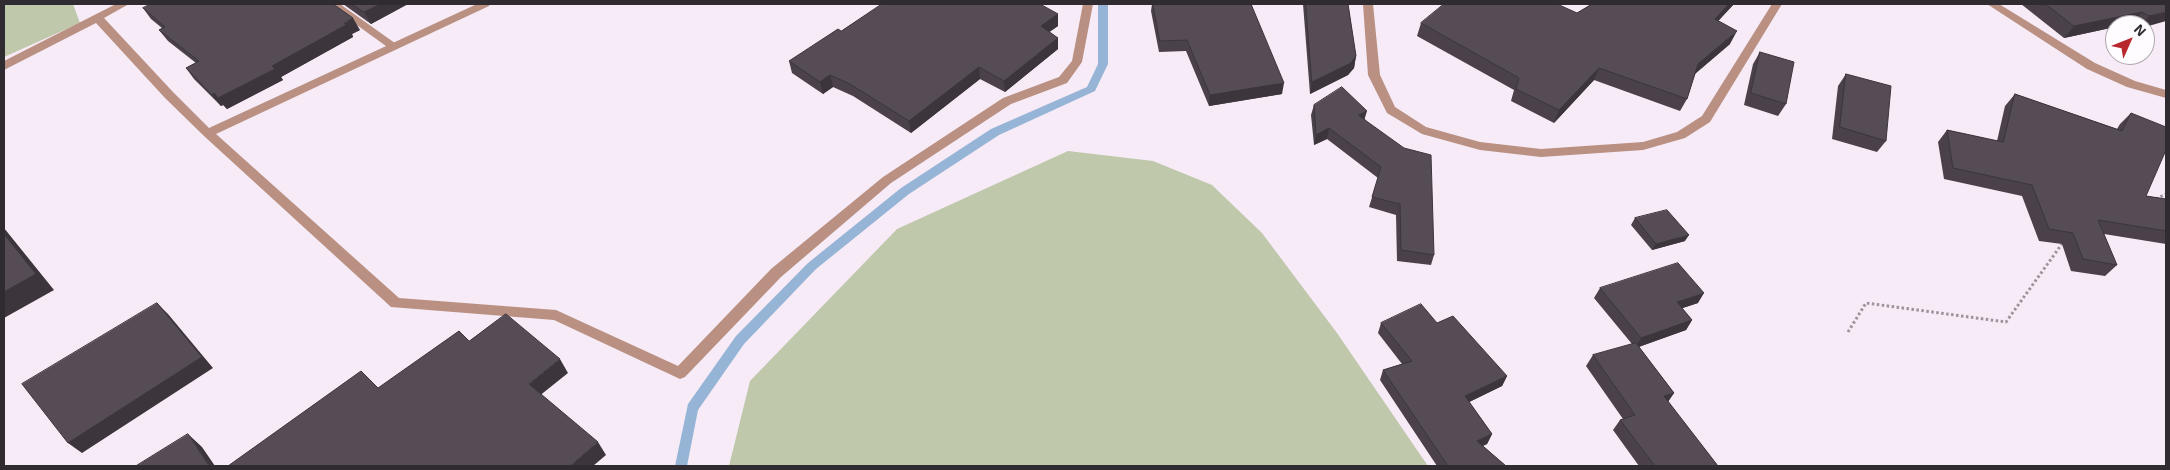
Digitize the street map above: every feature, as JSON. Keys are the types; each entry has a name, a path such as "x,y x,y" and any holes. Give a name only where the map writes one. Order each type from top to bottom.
{"street":[{"path":"4,66 124,4"},
{"path":"333,4 394,46"},
{"path":"208,133 486,4"},
{"path":"97,17 208,133 396,303 556,315 680,372 776,273 888,180 1008,101 1062,80 1077,62 1088,4 1084,4"},
{"path":"1368,4 1374,75 1392,110 1422,130 1480,146 1541,154 1643,146 1681,135 1706,119 1776,4"},
{"path":"1992,4 2091,66 2131,84 2166,94"}],"path":[{"path":"2151,202 2166,194"},
{"path":"1848,332 1866,303 2006,322 2067,238"}],"green space":[{"path":"4,4 73,4 80,23 4,57"},
{"path":"1068,151 1153,161 1212,185 1262,233 1337,333 1428,466 729,466 750,381 897,229"}],"building":[{"path":"151,4 333,4 353,18 344,23 346,25 272,66 275,69 218,98 214,93 212,95 186,68 199,61 159,30 165,27 143,8"},
{"path":"352,4 381,4 364,12"},
{"path":"882,4 1040,4 1058,14 1041,26 1058,38 1004,81 979,67 909,121 850,84 830,75 820,82 789,61 838,29 841,31"},
{"path":"1153,4 1251,4 1284,83 1210,95 1187,40 1160,41"},
{"path":"1306,4 1348,4 1356,56 1351,63 1312,82"},
{"path":"1444,4 1557,4 1577,13 1592,4 1729,4 1715,19 1737,31 1698,64 1687,99 1599,68 1559,110 1516,89 1519,78 1421,23"},
{"path":"2046,4 2166,4 2166,12 2153,15 2147,15 2142,12 2127,15 2105,15 2105,20 2074,26"},
{"path":"1760,52 1794,62 1786,104 1751,93"},
{"path":"1846,74 1891,86 1886,141 1840,127"},
{"path":"1342,87 1367,111 1358,115 1404,148 1431,155 1434,255 1401,250 1400,204 1372,197 1381,167 1329,128 1316,135 1314,105"},
{"path":"2015,94 2122,131 2131,113 2166,127 2166,150 2146,196 2166,199 2166,231 2098,220 2117,265 2083,259 2073,233 2049,229 2032,185 1953,168 1947,130 2003,142"},
{"path":"1667,210 1689,235 1656,244 1635,218"},
{"path":"4,234 36,274 4,292"},
{"path":"1678,263 1704,293 1677,302 1692,320 1641,338 1600,288"},
{"path":"157,303 202,357 68,443 22,384"},
{"path":"1421,304 1437,323 1453,316 1507,376 1465,396 1492,434 1477,441 1506,466 1448,466 1383,370 1412,361 1381,323"},
{"path":"506,314 560,359 529,384 598,442 570,466 228,466 361,371 378,388 459,331 469,341"},
{"path":"1636,343 1674,393 1664,396 1718,466 1655,466 1620,420 1635,415 1593,355"},
{"path":"188,434 209,466 136,466"}],"waterway":[{"path":"681,466 692,408 740,340 812,266 905,191 995,132 1091,89 1103,64 1103,4"}]}
